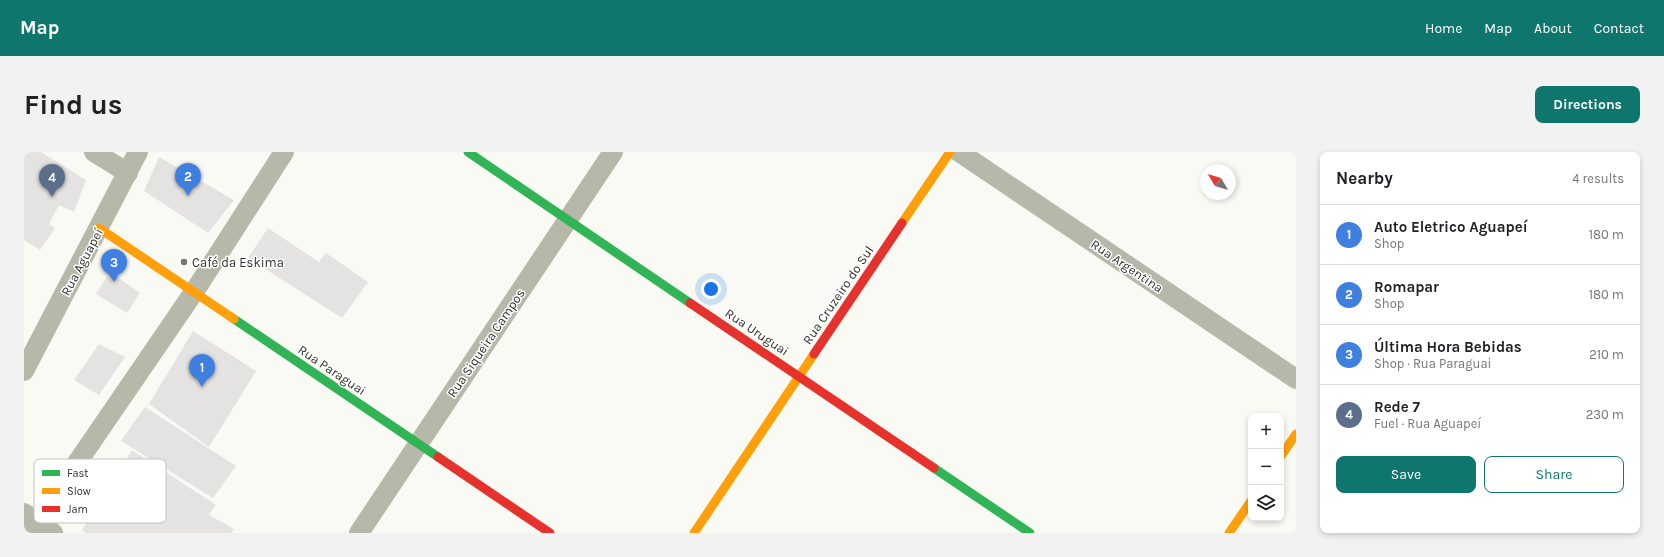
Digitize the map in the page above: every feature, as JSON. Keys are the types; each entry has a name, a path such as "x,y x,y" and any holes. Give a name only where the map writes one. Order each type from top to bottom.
{"street":[{"path":"94,152 128,173"},
{"name":"Rua Aguapeí","path":"24,371 138,152"},
{"path":"75,459 194,292 284,152"},
{"name":"Rua Uruguai","path":"468,152 1030,533"},
{"name":"Rua Siqueira Campos","path":"359,533 613,152"},
{"name":"Rua Cruzeiro do Sul","path":"694,533 950,152"},
{"name":"Rua Argentina","path":"959,152 1296,379"},
{"name":"Rua Paraguai","path":"99,228 550,533"},
{"path":"1284,452 1296,434"},
{"path":"1229,533 1248,505"},
{"path":"30,523 53,533"}],"building":[{"path":"24,152 41,152 86,180 74,212 59,205 49,224 55,228 40,250 24,240"},
{"path":"159,157 234,200 208,233 144,191"},
{"path":"268,228 319,262 326,253 368,282 342,318 248,258"},
{"path":"110,272 140,293 127,313 96,294"},
{"path":"193,331 256,371 209,447 149,404"},
{"path":"99,344 125,357 99,395 74,380"},
{"path":"145,407 236,466 213,498 166,469 166,459 150,459 121,441"},
{"path":"132,450 146,459 126,459"},
{"path":"166,472 216,505 209,515 234,529 231,533 86,533 82,530 86,523 166,523"}],"traffic: fast":[{"path":"468,152 690,303"},
{"path":"234,319 438,457"},
{"path":"934,468 1030,533"}],"traffic: slow":[{"path":"902,223 950,152"},
{"path":"99,228 234,319"},
{"path":"694,533 814,354"},
{"path":"1284,452 1296,434"},
{"path":"1229,533 1248,505"}],"traffic: jam":[{"path":"814,354 902,223"},
{"path":"690,303 934,468"},
{"path":"438,457 550,533"}],"place":[{"name":"Romapar","path":"188,196"},
{"name":"Rede 7","path":"52,197"},
{"name":"Café da Eskima","path":"184,262"},
{"name":"Última Hora Bebidas","path":"114,282"},
{"name":"Auto Eletrico Aguapeí","path":"202,387"}]}
